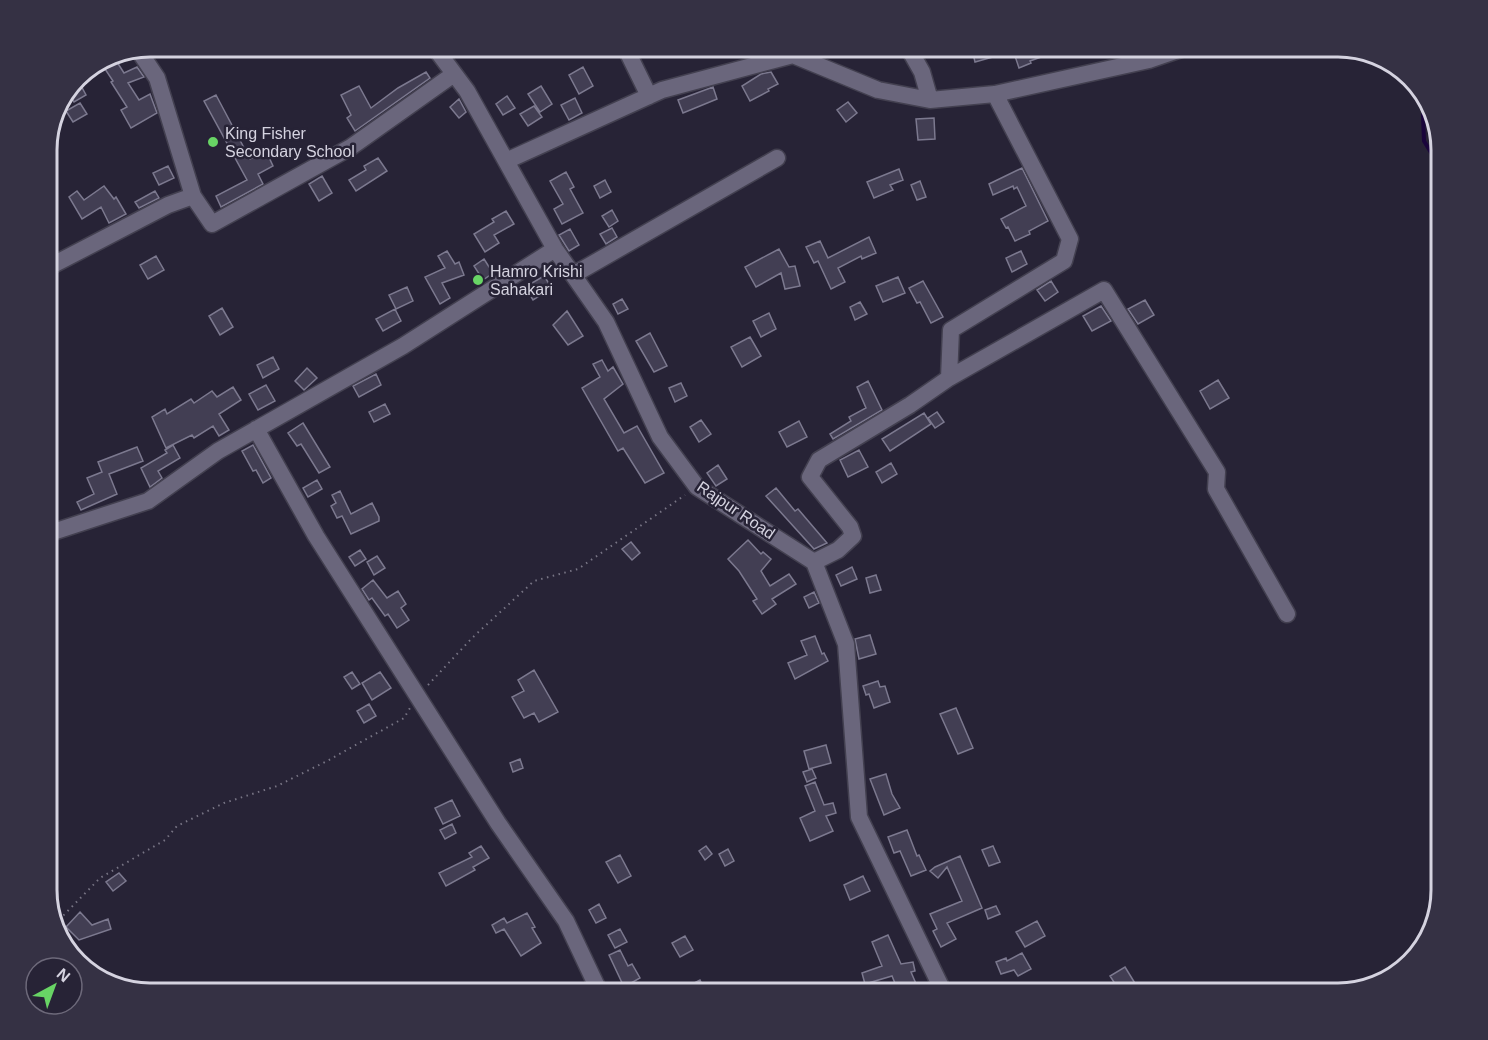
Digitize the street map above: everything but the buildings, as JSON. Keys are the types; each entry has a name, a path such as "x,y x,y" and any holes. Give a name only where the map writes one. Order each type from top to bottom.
{"street":[{"name":"Rajpur Road","path":"442,57 467,91 555,249 606,322 660,437 697,487 814,562"},
{"path":"630,57 649,96"},
{"path":"506,161 662,90 786,57"},
{"path":"798,57 878,90 930,100 995,94 1158,57"},
{"path":"914,57 922,72 930,100"},
{"path":"143,58 157,78 193,196 212,224 351,147 454,74"},
{"path":"949,378 951,330 1065,261 1070,239 995,94"},
{"path":"573,274 777,158"},
{"path":"57,263 168,205 193,196"},
{"path":"57,531 148,501 218,452 403,346 555,249"},
{"path":"939,983 859,817 846,644 814,562 838,550 853,536 850,527 810,477 819,460 949,378 1104,290 1217,472 1216,489 1287,614"},
{"path":"256,429 316,536 498,823 566,921 595,983"}],"path":[{"path":"61,917 100,878 165,840 177,826 224,803 277,786 404,718 417,696 472,638 534,581 578,569 697,487"}],"waterway":[{"path":"1424,114 1424,141 1431,153"}],"place":[{"name":"King Fisher Secondary School","path":"213,142"},
{"name":"Hamro Krishi Sahakari","path":"478,280"}]}
